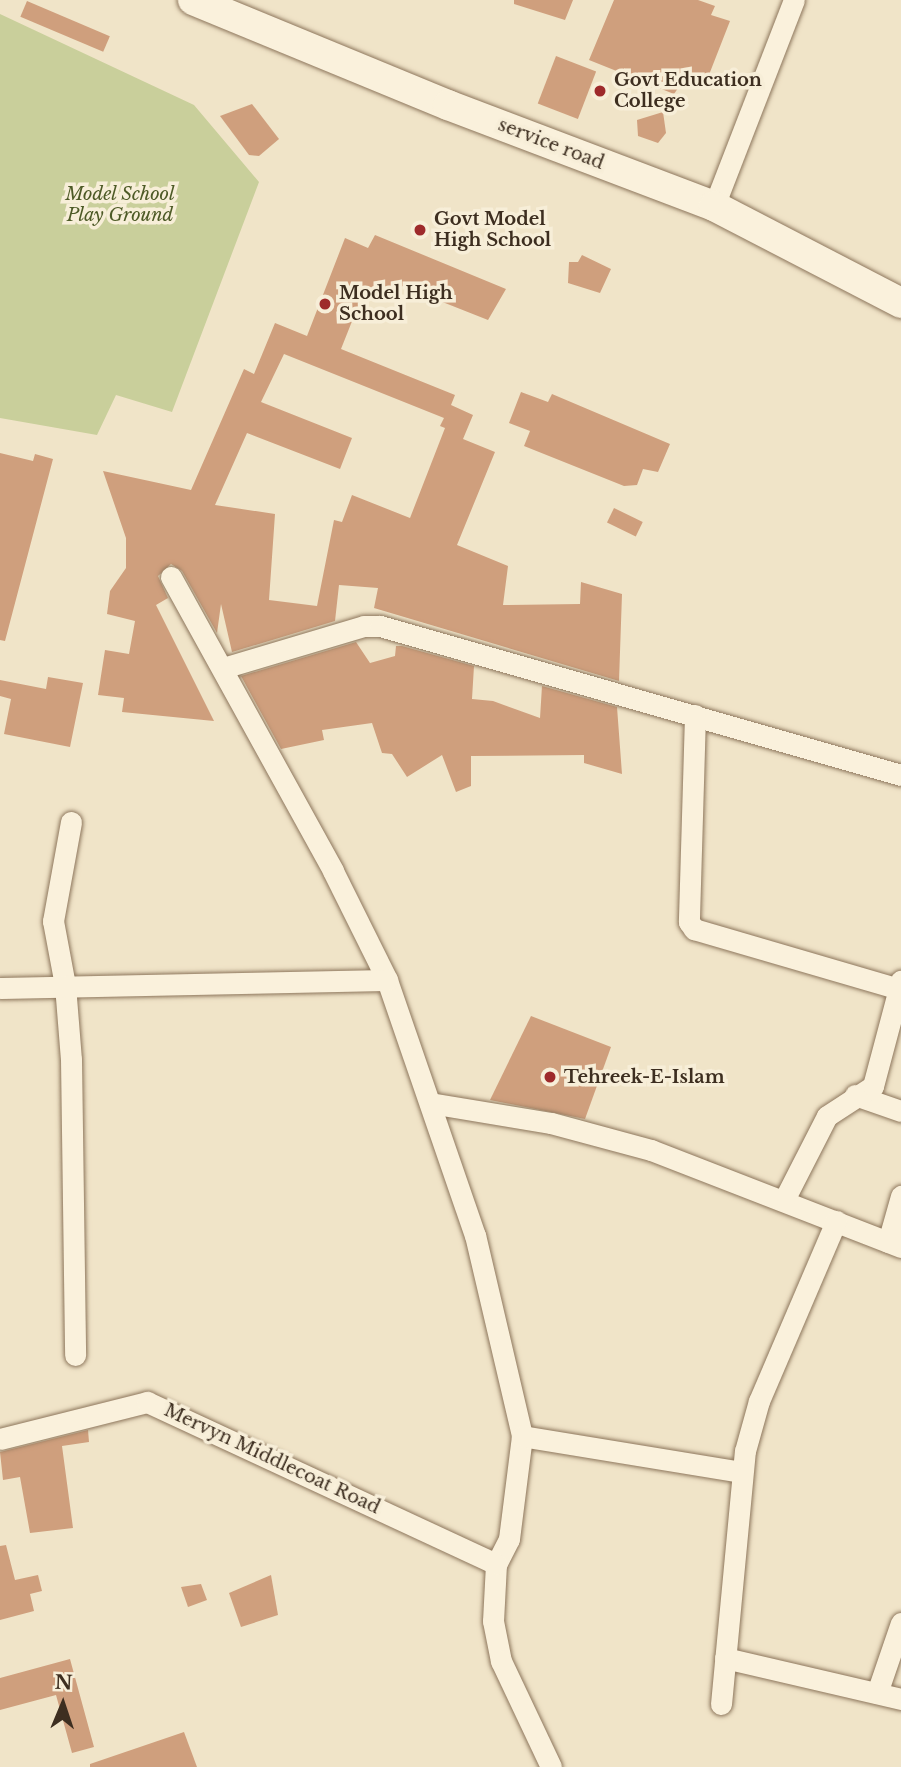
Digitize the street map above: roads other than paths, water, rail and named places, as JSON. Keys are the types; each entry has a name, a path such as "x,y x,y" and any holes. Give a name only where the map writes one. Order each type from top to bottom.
{"street":[{"name":"service road","path":"193,0 448,105 714,206 901,303"},
{"path":"714,206 794,0"},
{"path":"171,578 223,668 387,980 475,1235 522,1437 521,1473 509,1539 496,1564 493,1622 501,1661 551,1767"},
{"path":"223,668 364,626 380,626 901,775"},
{"path":"695,715 689,922 694,929 900,985 880,1073 873,1086 855,1095 827,1116 783,1200"},
{"path":"71,822 53,921 65,985 75,1356"},
{"path":"0,988 387,980"},
{"path":"855,1095 901,1111"},
{"path":"430,1102 551,1123 639,1147 783,1200 894,1245 901,1196"},
{"path":"720,1704 741,1472 759,1401 836,1221"},
{"name":"Mervyn Middlecoat Road","path":"0,1439 147,1402 496,1564"},
{"path":"522,1437 741,1472"},
{"path":"877,1693 901,1623"},
{"path":"725,1658 901,1699"}],"place":[{"name":"Govt Education College","path":"600,91"},
{"name":"Govt Model High School","path":"420,230"},
{"name":"Model High School","path":"325,304"},
{"name":"Tehreek-E-Islam","path":"550,1077"}],"park label":[{"name":"Model School Play Ground","path":"120,206"}]}
